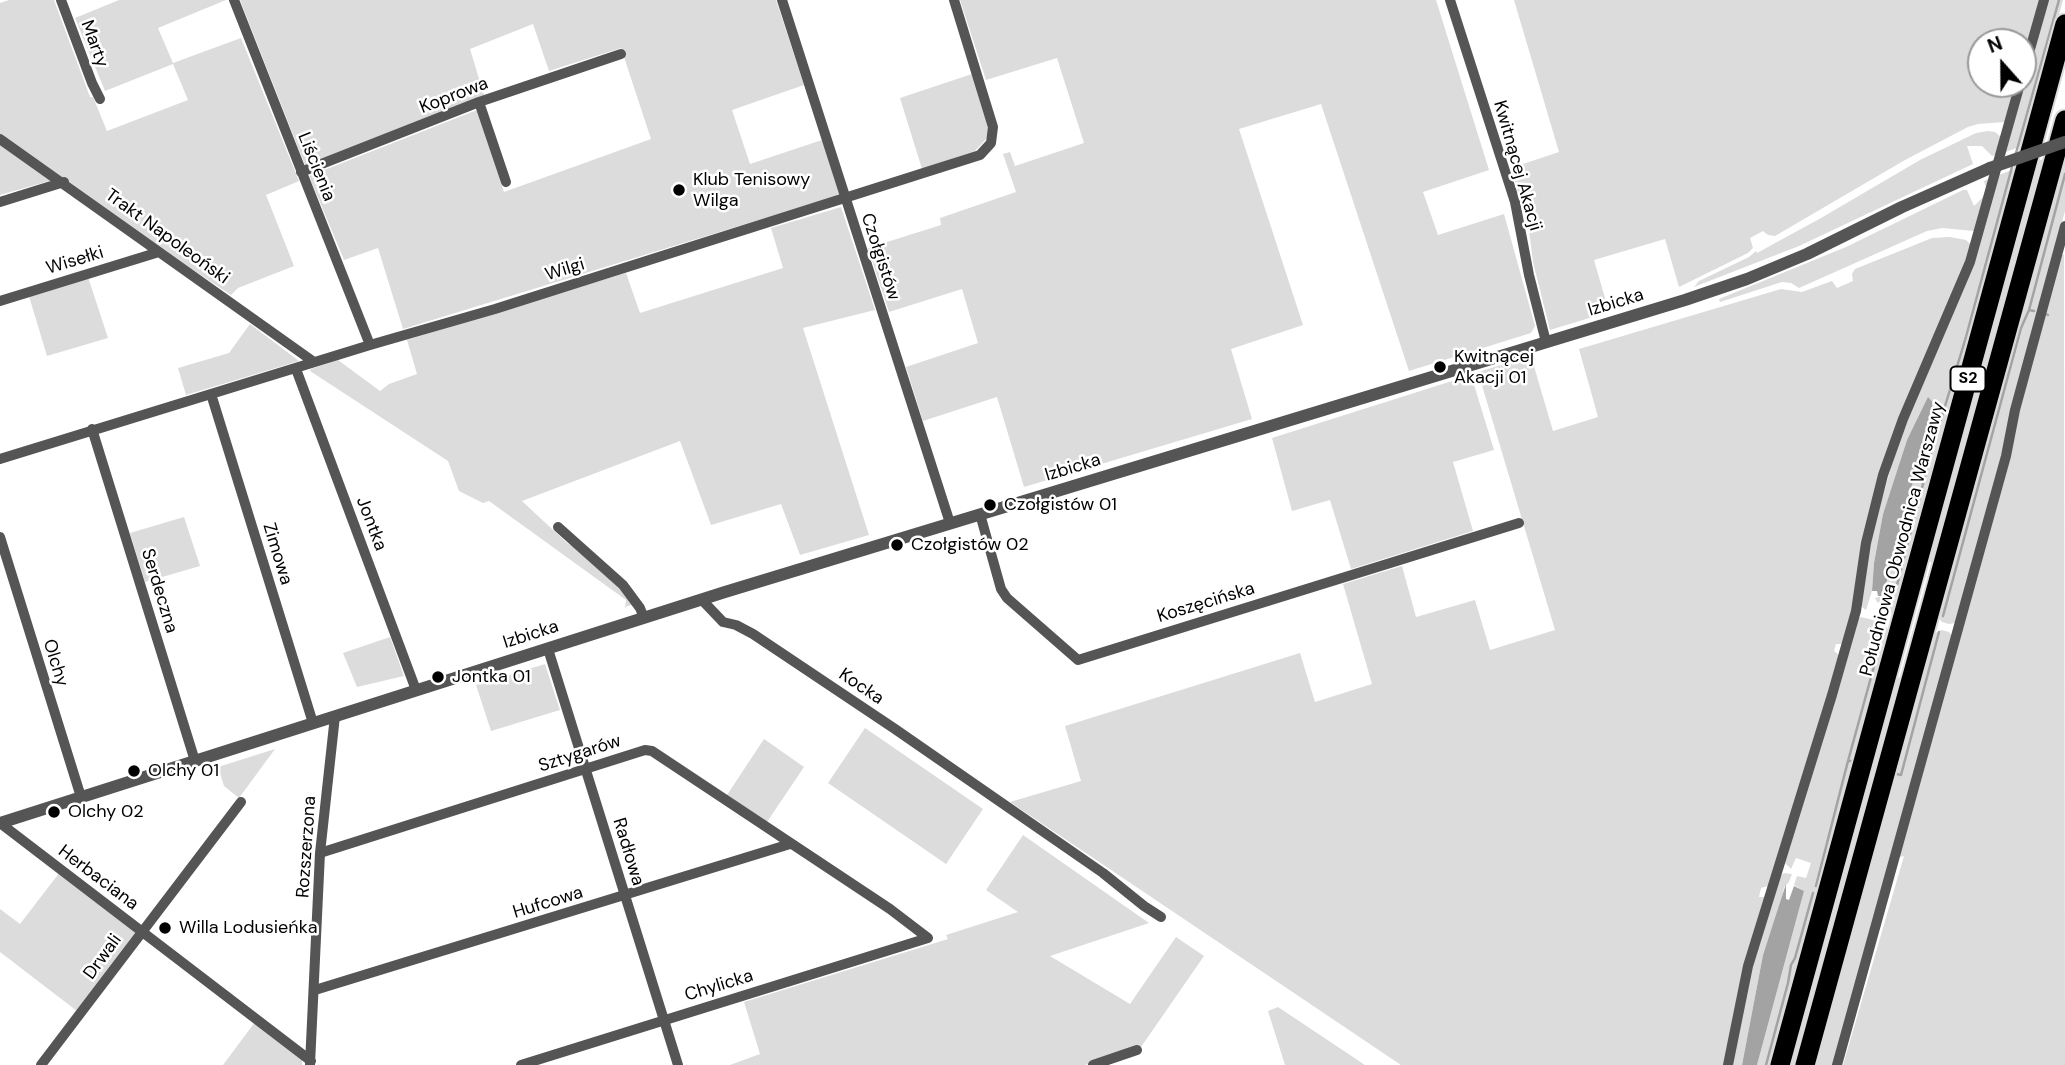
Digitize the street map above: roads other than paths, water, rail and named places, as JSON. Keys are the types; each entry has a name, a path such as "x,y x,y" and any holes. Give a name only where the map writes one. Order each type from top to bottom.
{"highway":[{"name":"Południowa Obwodnica Warszawy","path":"1780,1065 2065,24"},
{"name":"S2","path":"1805,1065 2065,120"}],"street":[{"name":"Marty","path":"61,0 100,99"},
{"name":"Liścienia","path":"234,0 370,345"},
{"name":"Czołgistów","path":"782,0 950,523"},
{"name":"Wilgi","path":"0,459 495,309 980,155 991,143 992,123 954,0"},
{"name":"Kwitnącej Akacji","path":"1450,0 1515,202 1529,275 1546,342"},
{"path":"2036,28 2044,0"},
{"name":"Koprowa","path":"301,172 479,102 621,54"},
{"path":"1728,1065 1754,944 1852,624 1866,543 1884,475 1903,419 1970,262 2016,98"},
{"path":"479,102 506,182"},
{"name":"Trakt Napoleoński","path":"0,139 314,362"},
{"name":"Izbicka","path":"0,822 644,618 1747,279 1807,254 1923,197 1990,168 2065,142"},
{"path":"0,201 64,182"},
{"path":"1837,1065 2006,456 2018,398 2065,226"},
{"name":"Wisełki","path":"0,300 159,252"},
{"name":"Jontka","path":"296,369 416,690"},
{"name":"Zimowa","path":"211,394 313,723"},
{"name":"Serdeczna","path":"92,429 195,761"},
{"name":"Koszęcińska","path":"980,514 1001,589 1007,598 1078,660 1519,523"},
{"path":"558,527 623,585 644,618"},
{"name":"Olchy","path":"0,537 81,797"},
{"name":"Kocka","path":"702,600 723,622 736,625 764,641 895,729 1103,873 1161,917"},
{"name":"Radłowa","path":"548,649 678,1065"},
{"name":"Rozszerzona","path":"311,1063 320,853 335,716"},
{"name":"Sztygarów","path":"320,853 645,750 652,751 890,909 928,938"},
{"name":"Drwali","path":"41,1065 241,802"},
{"name":"Herbaciana","path":"0,822 311,1063"},
{"name":"Hufcowa","path":"315,990 790,844"},
{"name":"Chylicka","path":"521,1065 928,938"},
{"path":"1093,1065 1137,1050"}],"waterway":[{"path":"2016,153 2059,0"},
{"path":"1897,585 1932,449 1966,337 2012,167"},
{"path":"2034,311 2029,310 2065,174"},
{"path":"1943,616 2021,328 2029,310"},
{"path":"1848,761 1884,630"},
{"path":"1897,774 1901,775 1939,632"},
{"path":"1816,886 1848,761 1852,761"},
{"path":"1766,1065 1791,965 1813,893"}],"place":[{"name":"Klub Tenisowy Wilga","path":"679,190"},
{"name":"Kwitnącej Akacji 01","path":"1440,367"},
{"name":"Czołgistów 01","path":"990,505"},
{"name":"Czołgistów 02","path":"897,545"},
{"name":"Jontka 01","path":"438,677"},
{"name":"Olchy 01","path":"134,771"},
{"name":"Olchy 02","path":"54,812"},
{"name":"Willa Lodusieńka","path":"165,928"}]}
